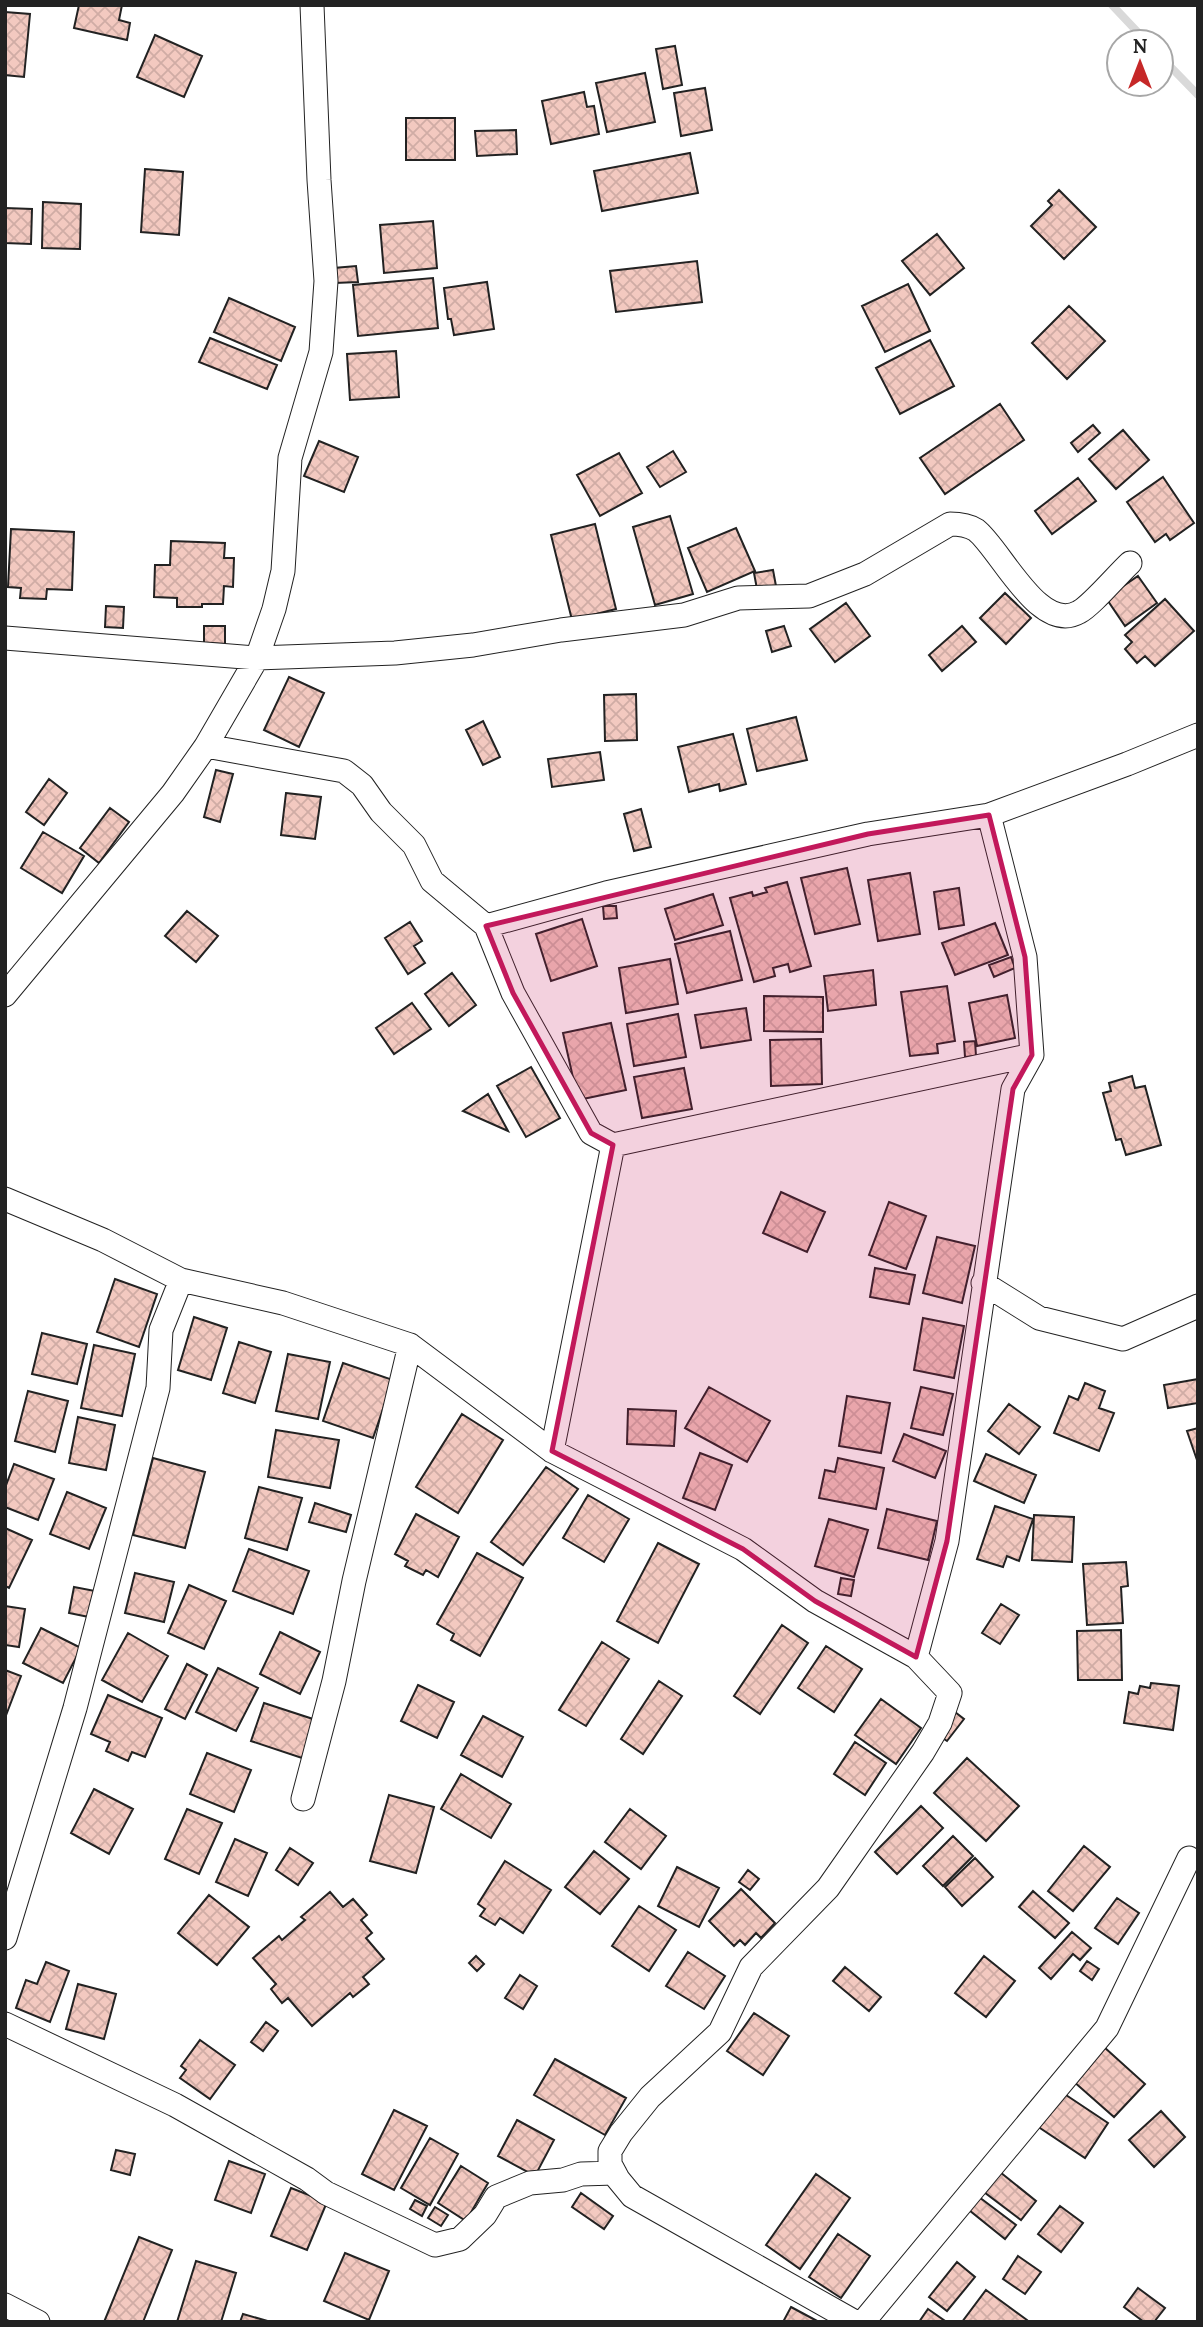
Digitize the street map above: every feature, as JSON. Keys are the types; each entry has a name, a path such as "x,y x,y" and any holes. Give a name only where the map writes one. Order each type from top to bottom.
{"street":[{"path":"5,995 173,793 206,746 257,658 274,609 283,571 290,458 312,388 322,340 327,281 319,180 312,5"},
{"path":"5,638 257,658 395,653 473,645 561,630 684,615 738,598 810,596 865,574 950,524 961,524 976,530 1017,583 1046,610 1061,616 1079,612 1130,563"},
{"path":"486,926 606,893 867,834 989,815 1198,735"},
{"path":"206,746 344,771 362,785 381,812 414,845 432,881 486,926 513,993 591,1133 613,1145 1032,1055"},
{"path":"915,1657 947,1541 1013,1089 1032,1055 1025,957 989,815"},
{"path":"552,1451 613,1145"},
{"path":"5,1199 103,1240 181,1280 283,1303 410,1345 552,1451 743,1549 815,1601 915,1657 950,1693 940,1723 923,1752 828,1888 751,1967 720,2032 650,2097 610,2151 610,2164 632,2196 855,2322"},
{"path":"5,1938 75,1708 158,1388 161,1330 181,1280"},
{"path":"983,1283 1039,1318 1123,1339 1198,1306"},
{"path":"303,1798 334,1681 354,1581 410,1345"},
{"path":"863,2322 1107,2028 1189,1858"},
{"path":"5,2024 175,2105 307,2179 326,2193 435,2245 460,2239 485,2215 496,2197 530,2183 562,2180 581,2174 615,2173"},
{"path":"5,2305 38,2322"}],"highlighted area":[{"path":"989,815 1025,957 1032,1055 1013,1089 947,1541 916,1657 815,1601 743,1549 552,1451 613,1145 591,1133 513,993 486,926 868,834"}],"building":[{"path":"79,5 122,5 119,20 130,23 127,40 74,28"},
{"path":"5,12 30,14 24,77 5,75"},
{"path":"155,35 202,56 184,97 137,77"},
{"path":"675,46 682,85 663,89 656,49"},
{"path":"645,73 655,122 607,132 596,83"},
{"path":"705,88 712,130 681,136 674,93"},
{"path":"584,92 587,107 594,106 599,134 551,144 542,101"},
{"path":"406,118 455,118 455,160 406,160"},
{"path":"516,130 517,154 477,156 475,131"},
{"path":"690,153 698,193 602,211 594,171"},
{"path":"145,169 183,172 179,235 141,232"},
{"path":"1059,190 1096,227 1064,259 1031,226 1052,205 1048,201"},
{"path":"43,202 81,204 80,249 42,248"},
{"path":"5,208 32,209 31,244 5,243"},
{"path":"433,221 437,268 384,273 380,225"},
{"path":"937,234 964,268 930,295 902,261"},
{"path":"697,261 702,302 616,312 610,271"},
{"path":"356,266 358,282 335,283 334,268"},
{"path":"433,278 438,328 358,336 353,285"},
{"path":"487,282 494,329 454,335 451,319 448,319 444,288"},
{"path":"908,284 930,331 885,352 862,306"},
{"path":"229,298 295,327 281,361 214,332"},
{"path":"1069,306 1105,341 1067,379 1032,343"},
{"path":"210,338 277,365 267,389 199,362"},
{"path":"930,340 954,386 900,414 876,368"},
{"path":"396,351 399,397 350,400 347,354"},
{"path":"1000,404 1024,440 945,494 920,458"},
{"path":"1093,425 1100,433 1078,452 1071,443"},
{"path":"1123,430 1149,460 1116,489 1089,459"},
{"path":"319,441 358,457 344,492 304,476"},
{"path":"673,451 686,472 660,487 647,467"},
{"path":"619,453 642,493 600,516 577,475"},
{"path":"1163,477 1194,523 1170,540 1166,534 1155,542 1127,502"},
{"path":"1078,478 1096,501 1052,534 1035,511"},
{"path":"670,516 693,594 655,605 633,527"},
{"path":"595,524 616,609 572,620 551,535"},
{"path":"736,528 755,571 707,592 688,548"},
{"path":"11,529 74,532 72,590 47,589 46,599 20,598 21,588 8,587"},
{"path":"171,541 225,543 224,558 234,558 233,587 224,586 223,604 177,607 177,598 154,597 155,565 170,565"},
{"path":"773,570 776,586 757,589 754,573"},
{"path":"1138,576 1157,603 1125,626 1106,598"},
{"path":"1005,593 1031,618 1006,644 980,618"},
{"path":"1165,599 1194,631 1155,666 1145,656 1137,663 1125,649 1132,642 1125,635"},
{"path":"846,603 870,636 835,662 810,629"},
{"path":"106,606 124,607 123,628 105,627"},
{"path":"204,626 225,626 225,644 204,643"},
{"path":"784,626 791,646 772,652 766,631"},
{"path":"962,626 976,642 942,671 929,655"},
{"path":"289,677 324,693 299,747 264,730"},
{"path":"636,694 637,740 605,741 604,695"},
{"path":"796,717 807,760 757,771 747,729"},
{"path":"483,721 500,757 483,765 466,730"},
{"path":"733,734 746,784 720,791 719,784 689,792 678,747"},
{"path":"600,752 604,780 552,787 548,759"},
{"path":"216,770 233,774 220,822 204,817"},
{"path":"49,779 67,793 44,825 26,812"},
{"path":"286,793 321,797 315,839 281,835"},
{"path":"110,808 129,822 99,863 80,848"},
{"path":"641,809 651,847 634,851 624,814"},
{"path":"43,832 84,856 62,893 21,868"},
{"path":"847,868 860,924 815,934 801,878"},
{"path":"910,873 920,934 878,941 868,880"},
{"path":"787,882 811,966 790,972 788,964 773,968 775,976 754,982 730,898 752,892 753,896 767,892 765,888"},
{"path":"959,888 964,925 939,929 934,892"},
{"path":"713,894 723,925 675,940 665,909"},
{"path":"603,906 616,906 617,918 604,919"},
{"path":"187,911 218,936 196,962 165,936"},
{"path":"582,919 597,966 551,981 536,934"},
{"path":"410,922 422,941 414,946 425,963 408,974 385,938"},
{"path":"995,923 1008,955 955,975 942,943"},
{"path":"730,931 742,980 687,993 675,944"},
{"path":"1011,957 1015,968 994,977 989,965"},
{"path":"670,959 678,1004 626,1013 619,968"},
{"path":"873,970 876,1005 828,1011 824,976"},
{"path":"452,973 476,1005 449,1026 425,994"},
{"path":"947,986 955,1041 937,1044 938,1053 910,1056 901,992"},
{"path":"1007,995 1015,1038 977,1046 969,1003"},
{"path":"764,996 823,997 823,1032 764,1031"},
{"path":"412,1003 431,1029 394,1054 376,1028"},
{"path":"746,1008 751,1040 701,1048 695,1015"},
{"path":"678,1014 686,1057 634,1066 627,1024"},
{"path":"611,1023 626,1090 578,1100 563,1033"},
{"path":"821,1039 822,1084 771,1086 770,1040"},
{"path":"975,1041 976,1056 965,1057 964,1042"},
{"path":"531,1067 560,1118 526,1137 497,1086"},
{"path":"684,1068 692,1109 642,1118 634,1077"},
{"path":"1132,1076 1135,1088 1145,1086 1161,1145 1126,1155 1121,1139 1116,1140 1103,1093 1111,1091 1109,1083"},
{"path":"488,1094 508,1131 463,1111"},
{"path":"781,1192 825,1212 807,1252 763,1233"},
{"path":"889,1202 926,1216 906,1269 869,1255"},
{"path":"937,1237 975,1246 962,1303 923,1293"},
{"path":"875,1268 915,1275 909,1304 870,1297"},
{"path":"115,1279 157,1294 139,1347 97,1332"},
{"path":"194,1317 227,1328 211,1380 178,1370"},
{"path":"923,1318 964,1326 954,1378 914,1370"},
{"path":"42,1333 87,1344 77,1384 32,1374"},
{"path":"239,1342 271,1352 255,1403 223,1393"},
{"path":"94,1345 135,1354 122,1416 81,1408"},
{"path":"288,1354 330,1362 318,1419 276,1411"},
{"path":"343,1363 393,1380 373,1438 323,1421"},
{"path":"1198,1379 1198,1403 1168,1408 1164,1385"},
{"path":"1085,1383 1105,1391 1099,1408 1114,1413 1099,1451 1054,1433 1069,1396 1078,1400"},
{"path":"709,1387 770,1421 747,1462 685,1428"},
{"path":"921,1387 953,1394 943,1435 911,1428"},
{"path":"28,1391 68,1401 55,1452 15,1441"},
{"path":"847,1396 890,1403 881,1453 839,1446"},
{"path":"1009,1404 1040,1427 1019,1454 988,1431"},
{"path":"628,1409 676,1411 674,1446 627,1444"},
{"path":"462,1414 503,1440 458,1513 416,1487"},
{"path":"78,1417 115,1425 106,1470 69,1463"},
{"path":"1198,1428 1198,1463 1187,1431"},
{"path":"276,1430 339,1440 330,1488 268,1477"},
{"path":"904,1434 946,1451 935,1478 893,1461"},
{"path":"700,1453 732,1465 715,1510 683,1498"},
{"path":"986,1454 1036,1475 1024,1503 974,1481"},
{"path":"153,1458 205,1472 185,1548 133,1535"},
{"path":"838,1458 884,1468 876,1509 819,1498 825,1470 835,1472"},
{"path":"14,1464 54,1479 38,1520 5,1507 5,1488"},
{"path":"546,1467 578,1489 523,1565 491,1542"},
{"path":"259,1487 302,1498 287,1550 245,1538"},
{"path":"67,1492 106,1508 89,1549 50,1534"},
{"path":"588,1495 629,1519 604,1562 563,1538"},
{"path":"315,1503 351,1515 346,1532 309,1522"},
{"path":"995,1506 1033,1519 1019,1561 1007,1556 1003,1567 977,1559"},
{"path":"887,1509 937,1521 928,1560 878,1548"},
{"path":"416,1514 459,1537 438,1577 426,1570 423,1575 405,1566 408,1561 395,1554"},
{"path":"1034,1515 1074,1517 1072,1562 1032,1560"},
{"path":"829,1519 868,1530 854,1577 815,1566"},
{"path":"5,1528 32,1540 9,1588 5,1586"},
{"path":"658,1543 699,1564 658,1643 617,1621"},
{"path":"249,1549 309,1571 293,1614 233,1591"},
{"path":"477,1553 523,1578 480,1656 451,1640 454,1634 437,1624"},
{"path":"1126,1562 1128,1586 1121,1587 1123,1623 1087,1625 1083,1564"},
{"path":"135,1573 174,1582 164,1622 125,1613"},
{"path":"841,1578 854,1580 851,1596 838,1594"},
{"path":"189,1585 226,1601 204,1649 168,1633"},
{"path":"74,1587 95,1591 89,1617 69,1613"},
{"path":"1001,1604 1019,1615 1000,1644 982,1633"},
{"path":"5,1606 25,1609 19,1647 5,1645"},
{"path":"782,1625 808,1643 760,1714 734,1696"},
{"path":"41,1628 81,1648 63,1683 23,1663"},
{"path":"1121,1630 1122,1680 1078,1680 1077,1631"},
{"path":"280,1632 320,1652 300,1694 260,1674"},
{"path":"128,1633 168,1656 142,1702 102,1680"},
{"path":"602,1642 629,1659 586,1726 559,1710"},
{"path":"826,1646 862,1669 834,1712 798,1688"},
{"path":"187,1664 207,1675 185,1719 165,1709"},
{"path":"218,1668 258,1688 236,1731 196,1712"},
{"path":"5,1670 21,1676 5,1718"},
{"path":"659,1681 682,1696 643,1754 621,1739"},
{"path":"1151,1683 1179,1686 1173,1730 1124,1723 1129,1692 1138,1694 1140,1686 1150,1688"},
{"path":"418,1685 454,1702 437,1738 401,1721"},
{"path":"108,1695 162,1718 145,1757 132,1752 128,1761 106,1751 110,1742 91,1734"},
{"path":"881,1699 921,1728 896,1764 855,1735"},
{"path":"264,1703 316,1720 302,1758 251,1741"},
{"path":"955,1712 964,1719 947,1741 938,1735"},
{"path":"483,1716 523,1737 502,1777 461,1755"},
{"path":"855,1742 886,1763 865,1795 834,1774"},
{"path":"207,1753 251,1770 234,1812 190,1794"},
{"path":"967,1758 1019,1806 986,1841 934,1793"},
{"path":"461,1774 511,1804 491,1838 441,1809"},
{"path":"94,1789 133,1809 109,1854 71,1833"},
{"path":"389,1795 434,1807 416,1873 370,1861"},
{"path":"921,1806 943,1828 897,1874 875,1852"},
{"path":"187,1809 222,1823 199,1874 165,1859"},
{"path":"630,1809 666,1836 641,1869 605,1842"},
{"path":"953,1836 973,1856 943,1886 923,1866"},
{"path":"235,1839 267,1853 248,1896 216,1882"},
{"path":"1084,1846 1110,1867 1073,1911 1048,1891"},
{"path":"290,1848 313,1863 298,1885 276,1870"},
{"path":"594,1851 629,1879 600,1914 565,1887"},
{"path":"975,1858 993,1877 962,1906 945,1887"},
{"path":"505,1861 551,1890 523,1933 500,1918 495,1925 480,1916 485,1909 478,1904"},
{"path":"677,1867 719,1888 699,1927 658,1906"},
{"path":"748,1870 759,1879 750,1890 739,1882"},
{"path":"741,1889 775,1923 761,1938 756,1933 745,1945 740,1940 734,1946 709,1921"},
{"path":"1033,1891 1069,1923 1055,1938 1019,1907"},
{"path":"330,1892 343,1907 353,1899 367,1915 361,1920 372,1933 366,1938 384,1959 363,1977 369,1984 353,1997 350,1993 312,2026 288,1998 282,2003 271,1989 276,1984 253,1958 279,1936 282,1940 305,1920 301,1917"},
{"path":"209,1895 249,1927 217,1965 178,1933"},
{"path":"1117,1898 1139,1913 1118,1944 1095,1928"},
{"path":"639,1906 676,1930 649,1971 612,1946"},
{"path":"1072,1932 1091,1948 1080,1960 1073,1954 1051,1979 1039,1968"},
{"path":"688,1952 725,1976 704,2009 666,1986"},
{"path":"476,1956 484,1964 477,1971 469,1963"},
{"path":"984,1956 1015,1981 986,2017 955,1993"},
{"path":"1087,1961 1099,1969 1092,1980 1080,1971"},
{"path":"46,1962 69,1971 50,2022 16,2008 26,1980 37,1984"},
{"path":"845,1967 881,1997 869,2011 833,1981"},
{"path":"520,1975 537,1986 523,2009 505,1998"},
{"path":"78,1984 116,1994 104,2039 66,2029"},
{"path":"754,2013 789,2036 763,2075 727,2051"},
{"path":"266,2022 278,2031 263,2051 251,2042"},
{"path":"200,2040 235,2065 210,2099 180,2078 186,2070 181,2066"},
{"path":"1104,2047 1145,2084 1114,2117 1073,2081"},
{"path":"555,2059 626,2098 605,2135 534,2095"},
{"path":"1057,2089 1108,2123 1085,2158 1034,2124"},
{"path":"394,2110 427,2126 394,2190 362,2174"},
{"path":"1161,2111 1185,2137 1154,2167 1129,2140"},
{"path":"517,2120 554,2140 535,2176 498,2156"},
{"path":"430,2138 458,2154 430,2205 401,2188"},
{"path":"116,2150 135,2154 130,2175 111,2170"},
{"path":"229,2161 265,2174 251,2213 215,2200"},
{"path":"461,2166 488,2183 466,2221 438,2203"},
{"path":"1000,2172 1036,2201 1021,2220 984,2192"},
{"path":"816,2174 850,2198 800,2269 766,2245"},
{"path":"291,2188 327,2202 307,2250 271,2236"},
{"path":"581,2193 613,2216 604,2229 572,2207"},
{"path":"979,2197 1016,2225 1005,2239 969,2210"},
{"path":"415,2200 427,2206 422,2216 410,2209"},
{"path":"1060,2206 1083,2223 1061,2252 1038,2234"},
{"path":"435,2207 448,2215 441,2226 428,2218"},
{"path":"838,2234 870,2256 841,2298 809,2277"},
{"path":"139,2237 172,2250 143,2322 104,2322"},
{"path":"345,2253 389,2271 369,2320 324,2301"},
{"path":"1018,2256 1041,2272 1025,2294 1003,2279"},
{"path":"196,2261 236,2273 221,2322 177,2322"},
{"path":"957,2262 975,2277 947,2311 929,2297"},
{"path":"1138,2288 1165,2308 1154,2322 1144,2322 1124,2307"},
{"path":"986,2290 1027,2320 1026,2322 962,2322"},
{"path":"791,2307 819,2322 783,2322"},
{"path":"928,2309 945,2321 919,2322"},
{"path":"243,2314 271,2322 240,2322"}],"waterway":[{"path":"1112,5 1134,28"},
{"path":"1175,71 1198,95"}]}
